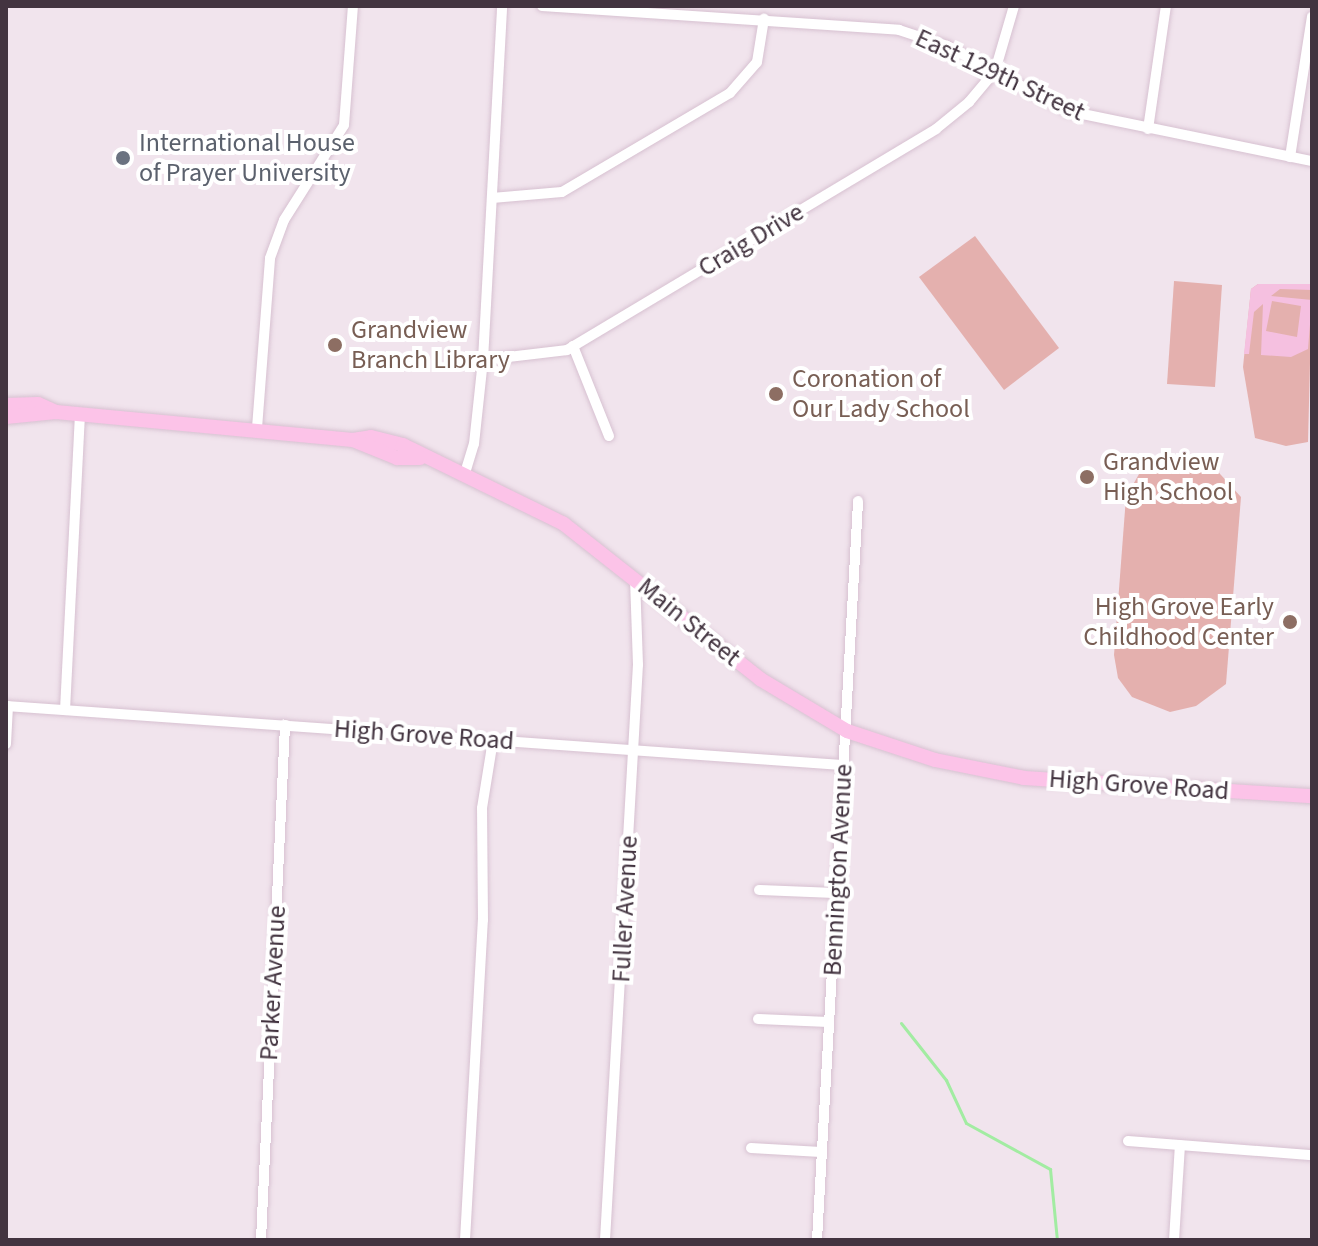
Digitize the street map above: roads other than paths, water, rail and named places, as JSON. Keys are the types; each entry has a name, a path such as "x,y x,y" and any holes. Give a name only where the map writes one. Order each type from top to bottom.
{"main road":[{"name":"Main Street","path":"6,405 38,404 56,412"},
{"name":"Main Street","path":"6,417 56,412 257,428 353,440 371,437 403,445 421,458 465,473 564,524 635,577 760,679 847,731 966,767"},
{"name":"High Grove Road","path":"966,767 1024,778 1312,796"}],"street":[{"path":"257,428 270,258 284,220 332,152 344,125 353,6"},
{"path":"465,473 474,444 483,360 502,6"},
{"name":"East 129th Street","path":"542,6 899,30 947,46 1068,111 1312,161"},
{"path":"995,71 1014,6"},
{"path":"1148,129 1166,6"},
{"path":"1290,157 1312,17"},
{"path":"492,198 562,192 730,93 757,62 764,19"},
{"name":"Craig Drive","path":"483,360 533,357 573,346 936,129 969,102 995,71"},
{"path":"573,346 609,436"},
{"path":"65,710 80,414"},
{"name":"Bennington Avenue","path":"817,1240 858,501"},
{"name":"Fuller Avenue","path":"605,1240 634,750 635,577"},
{"path":"6,744 7,706"},
{"name":"High Grove Road","path":"7,706 842,765"},
{"name":"Parker Avenue","path":"261,1240 285,725"},
{"path":"465,1240 483,920 482,808 493,740"},
{"path":"759,890 836,893"},
{"path":"758,1019 829,1022"},
{"path":"1128,1141 1312,1155"},
{"path":"1174,1240 1180,1145"},
{"path":"751,1148 821,1152"}],"waterway":[{"path":"901,1023 946,1080 966,1123 1050,1169 1057,1240"}],"place":[{"name":"International House of Prayer University","path":"123,158"},
{"name":"Grandview Branch Library","path":"335,345"},
{"name":"Coronation of Our Lady School","path":"776,394"},
{"name":"Grandview High School","path":"1087,477"},
{"name":"High Grove Early Childhood Center","path":"1290,622"}]}
